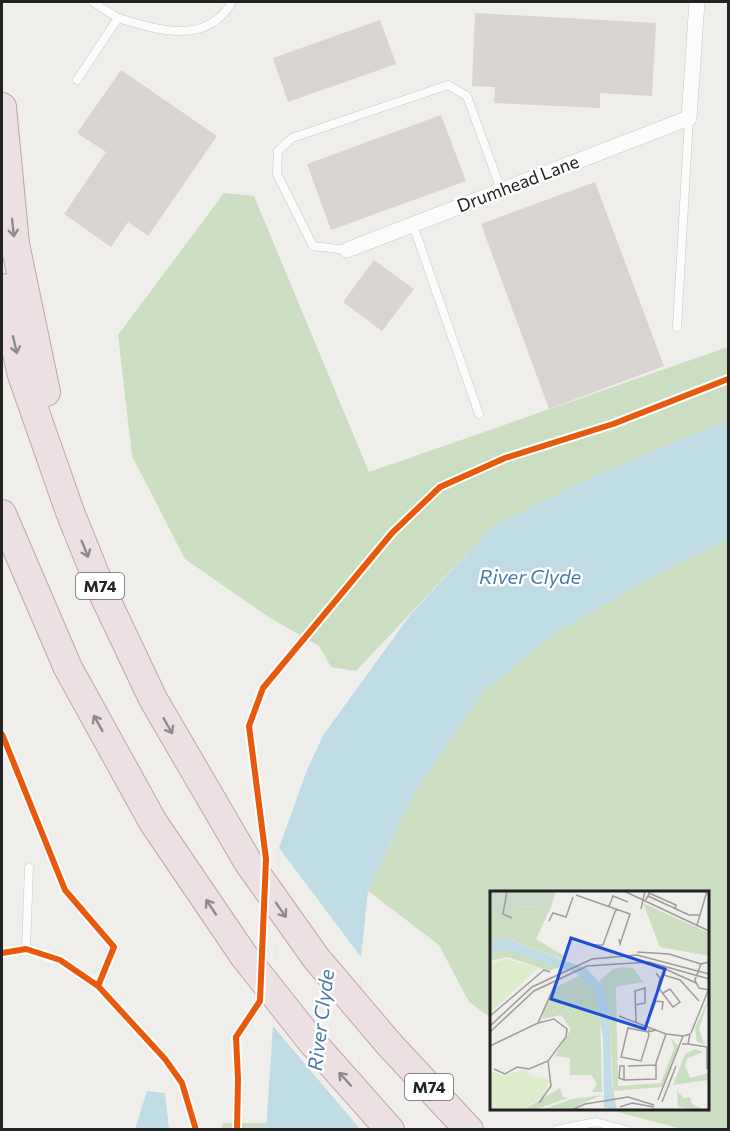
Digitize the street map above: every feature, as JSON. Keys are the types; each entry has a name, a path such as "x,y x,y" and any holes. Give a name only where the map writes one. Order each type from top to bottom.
{"highway":[{"name":"M74","path":"2,107 15,244 70,512"},
{"name":"M74","path":"2,288 22,375 70,512 101,589 153,699 248,862 316,958 389,1044 469,1130"},
{"path":"2,514 68,668"},
{"path":"2,549 153,822 244,956 312,1042 387,1126"}],"street":[{"path":"689,118 697,2"},
{"name":"Drumhead Lane","path":"347,250 689,118"}],"lane":[{"path":"93,2 118,18 176,32 198,29 215,21 232,2"},
{"path":"77,80 118,18"},
{"path":"347,250 313,246 277,174 278,151 292,138 448,85 467,96 501,190"},
{"path":"677,327 689,118"},
{"path":"413,225 478,414"},
{"path":"26,949 29,868"},
{"path":"556,1130 596,1122 626,1130"}],"green space":[{"path":"224,193 254,196 369,472 728,347 728,420 493,526 356,671 331,667 319,646 267,616 185,559 132,456 118,335"},
{"path":"728,539 728,1129 681,1129 611,1110 709,1110 709,891 490,891 490,1017 469,1002 439,945 368,891 413,795 484,691 557,632 674,565"},
{"path":"223,1123 266,1123 266,1129 221,1130"}],"water":[{"name":"River Clyde","path":"728,420 728,539 674,565 557,632 484,691 413,795 368,891 361,957 359,1129 266,1130 273,1026 279,848 307,770 324,734 411,614 493,526 596,475"},
{"path":"147,1091 165,1093 169,1129 135,1129"}],"pier":[{"path":"279,848 361,957 359,1128 273,1026"}],"building":[{"path":"475,13 656,23 652,96 600,93 600,108 494,103 495,87 472,86"},
{"path":"380,20 396,64 288,102 273,58"},
{"path":"121,70 217,136 148,236 128,222 111,247 64,214 106,152 77,133"},
{"path":"441,115 466,181 331,230 307,164"},
{"path":"595,182 664,366 549,409 481,224"},
{"path":"374,260 414,289 382,331 343,302"}],"cycle path":[{"path":"237,1130 236,1037 260,1001 266,859 249,726 263,688 392,533 440,487 505,458 613,424 728,379"},
{"path":"2,734 65,890 114,947 98,986"},
{"path":"2,953 26,949 60,960 98,986 165,1059 182,1083 196,1130"}]}
